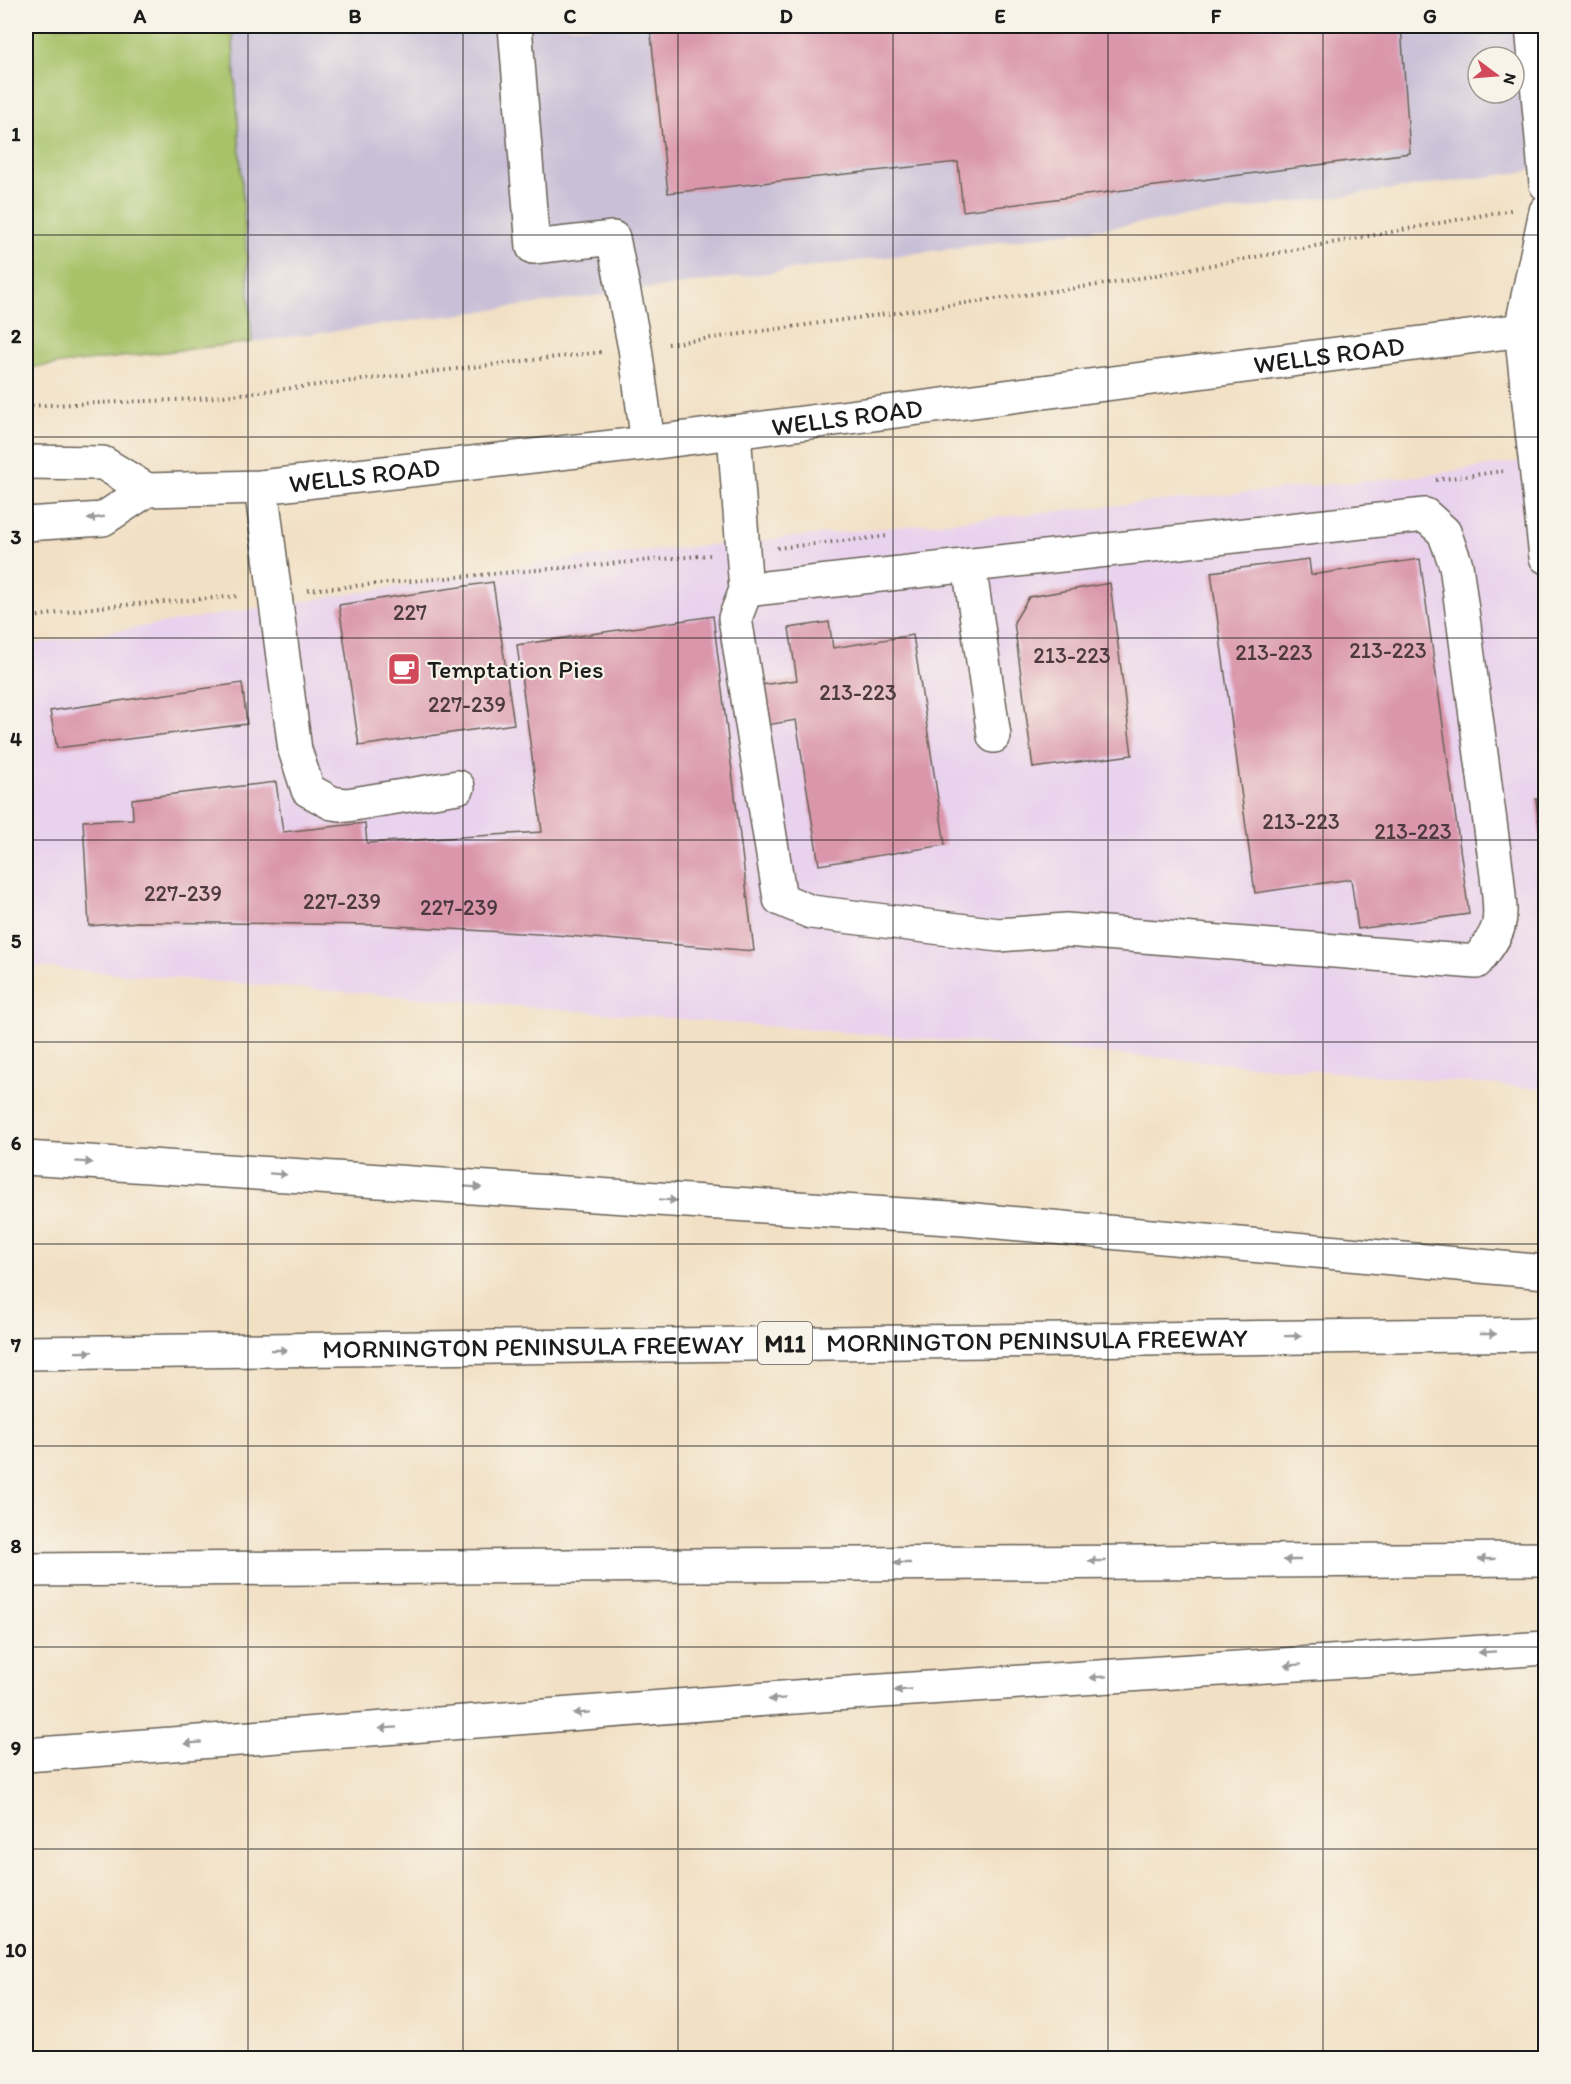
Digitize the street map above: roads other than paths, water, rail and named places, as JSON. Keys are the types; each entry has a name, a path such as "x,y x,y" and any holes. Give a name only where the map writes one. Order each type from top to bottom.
{"main road":[{"path":"515,26 533,248 614,238 635,348 648,443"},
{"path":"1532,26 1545,184"},
{"path":"1534,210 1533,328 1536,467 1545,557"},
{"name":"WELLS ROAD","path":"147,490 261,487 734,433 1533,328"},
{"path":"734,433 746,590 735,618 780,899 811,912 999,935 1066,930 1476,963 1493,941 1501,922 1497,875 1456,565 1444,532 1425,515 746,590"},
{"path":"26,462 103,463 147,490 103,519 26,524"},
{"path":"261,487 295,750 308,790 332,803 347,805 458,788"},
{"path":"969,565 994,736"},
{"path":"26,1158 965,1219 1545,1272"},
{"name":"MORNINGTON PENINSULA FREEWAY","path":"26,1353 1545,1334"},
{"path":"26,1570 1545,1559"},
{"path":"26,1755 835,1694 1545,1648"}],"place":[{"name":"Temptation Pies","path":"404,669"}]}
